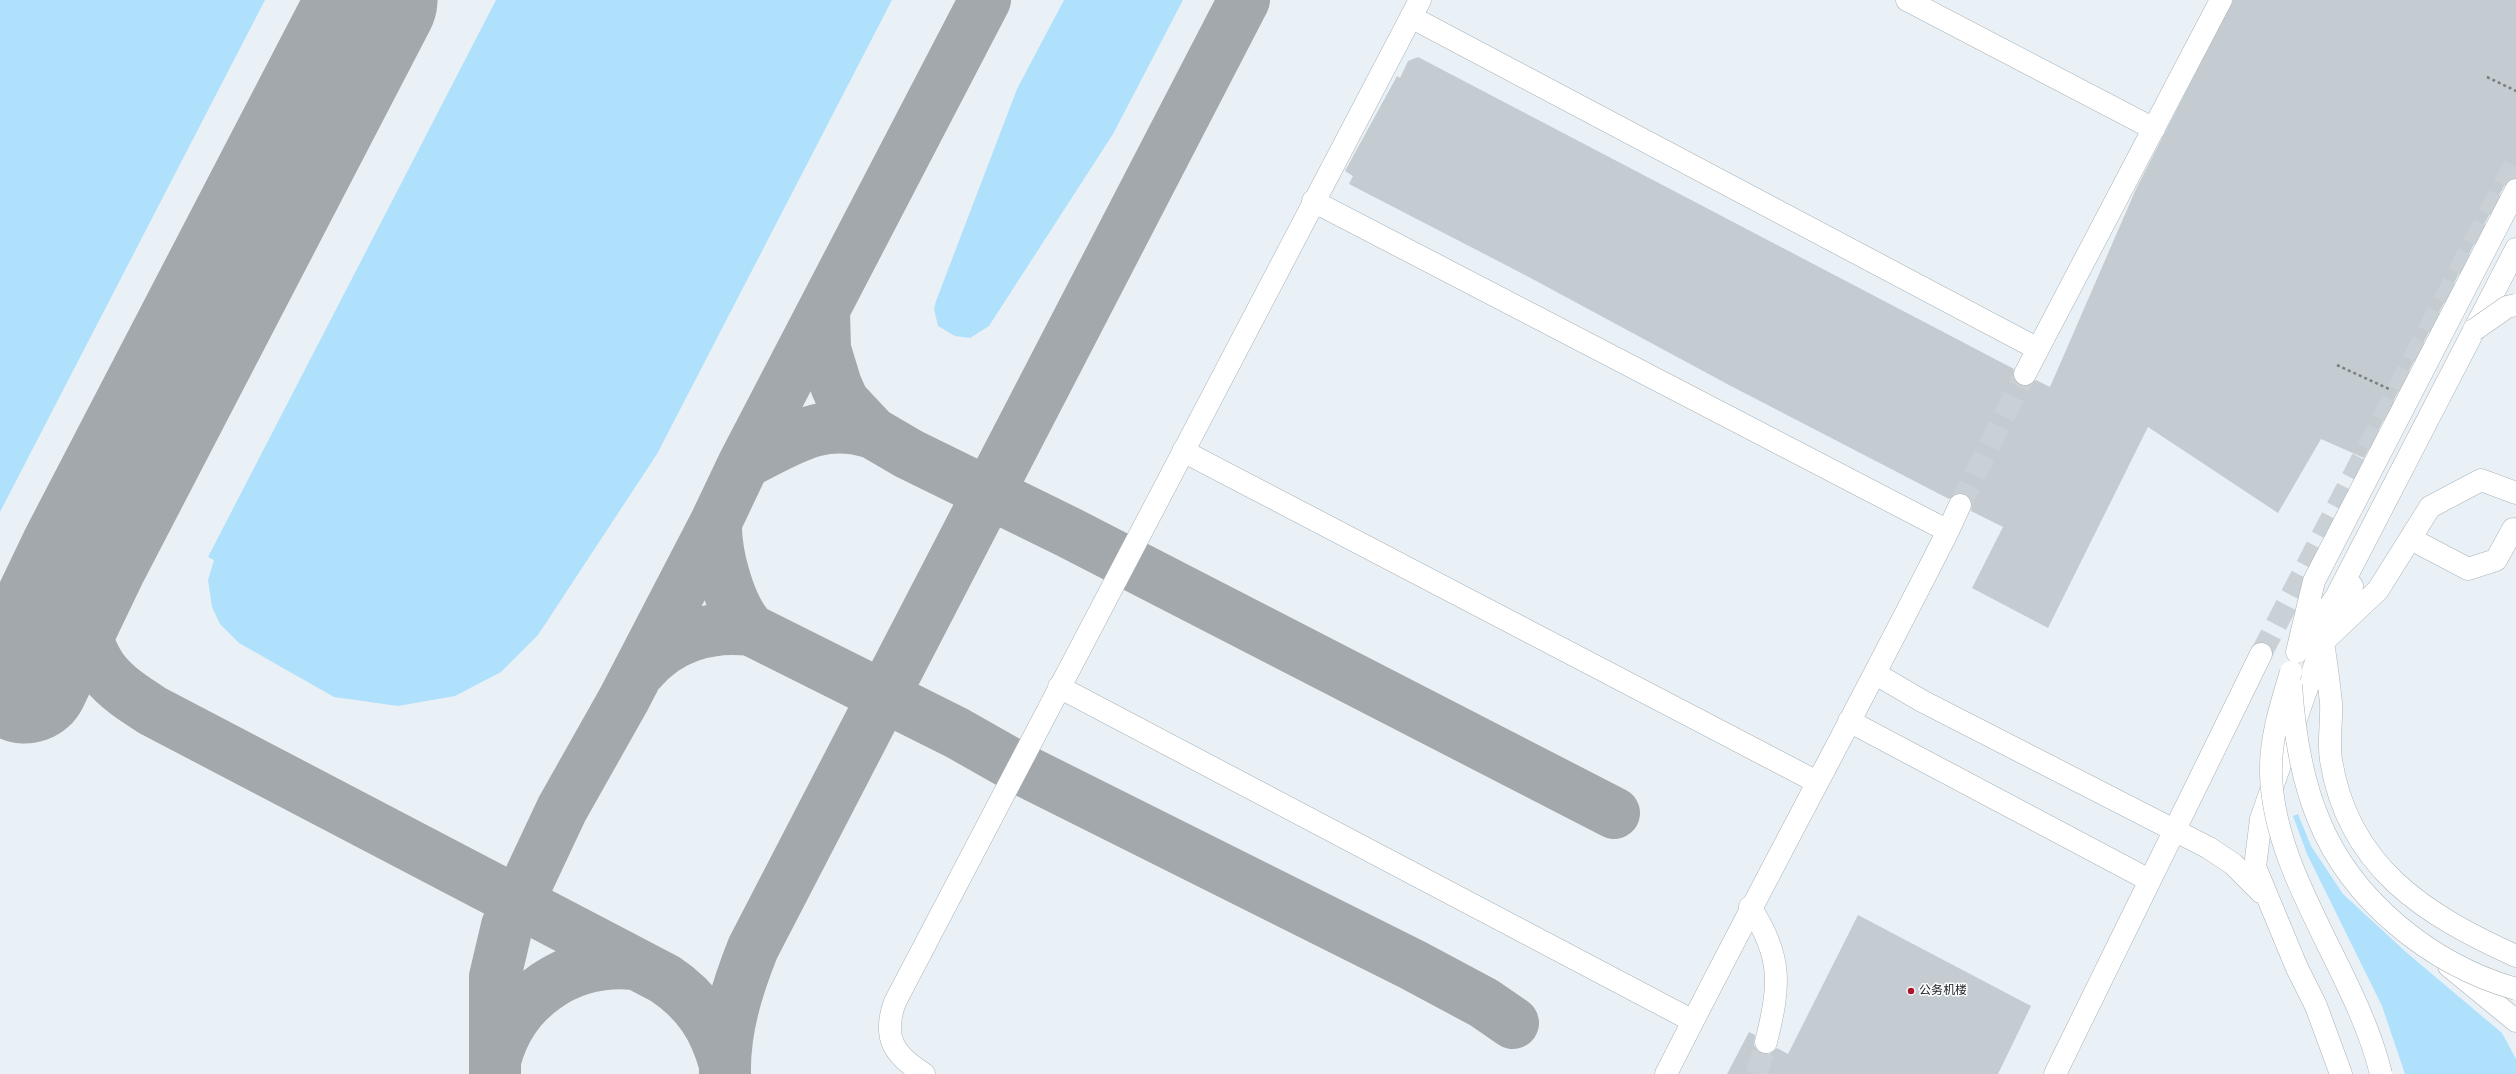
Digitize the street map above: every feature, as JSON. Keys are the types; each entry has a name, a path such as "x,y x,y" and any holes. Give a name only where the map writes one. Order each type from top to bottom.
{"main road":[{"path":"1907,0 2154,129"},
{"path":"2025,374 2221,0"},
{"path":"924,1074 908,1064 897,1053 889,1030 890,1016 1313,201 1416,9 2038,349"},
{"path":"2381,1074 2357,1003 2303,889 2280,830 2271,773 2278,714 2294,662 2314,581 2516,190"},
{"path":"1313,201 1948,530"},
{"path":"2516,249 2336,597 2294,662 2298,740 2308,788 2321,825 2334,851 2353,878 2376,904 2516,1021"},
{"path":"2340,1074 2316,1006 2270,906 2255,867 2260,819 2324,642 2516,258"},
{"path":"2474,330 2507,307 2516,305"},
{"path":"1183,451 1817,782"},
{"path":"2324,642 2378,590 2430,507 2481,480 2516,493"},
{"path":"1666,1074 1750,907 1849,721 1876,674 1960,505"},
{"path":"2411,539 2468,569 2496,560 2513,529"},
{"path":"2324,642 2331,704 2328,735 2333,768 2352,826 2370,856 2396,884 2433,913 2516,956"},
{"path":"2055,1074 2261,654"},
{"path":"1876,674 1922,701 2175,829 2234,864 2257,886 2270,906"},
{"path":"1059,688 1693,1021"},
{"path":"1849,721 2149,880"},
{"path":"1750,907 1763,926 1773,953 1778,980 1766,1042"},
{"path":"2430,950 2457,966 2516,989"}],"path":[{"path":"2487,77 2516,91"},
{"path":"2337,365 2409,398"}],"shaded area":[{"path":"0,0 265,0 0,512"},
{"path":"496,0 892,0 657,454 538,635 501,672 455,696 398,706 334,697 239,643 220,624 212,607 208,580 214,560 208,557"},
{"path":"1064,0 1183,0 1113,134 989,326 970,338 955,336 938,326 934,309 936,301 1017,89"},
{"path":"2298,814 2311,846 2343,894 2407,953 2502,1033 2516,1059 2516,1074 2405,1074 2382,1006 2307,854 2293,816"}],"building":[{"path":"2233,0 2516,0 2516,178 2510,179 2505,184 2364,458 2321,439 2278,513 2148,427 2048,628 1972,588 2003,527 1971,511 1972,503 1966,494 1958,493 1949,499 1729,385 1525,275 1349,184 1353,176 1345,171 1397,76 1400,78 1408,61 1418,57 2014,369 2013,375 2019,385 2026,386 2036,380 2050,387 2136,189"},
{"name":"公务机楼","path":"1858,915 2031,1006 1998,1074 1727,1074 1749,1032 1755,1035 1754,1045 1758,1051 1769,1054 1777,1048 1788,1054"}],"taxiway":[{"path":"495,1074 495,977 507,926 562,809 624,699 716,522 744,463 985,0"},
{"path":"725,1074 725,1058 729,1025 737,994 753,948 1244,0"},
{"path":"824,311 825,349 836,385 843,401 873,433 909,454 1068,532 1614,813"},
{"path":"744,463 791,439 821,429 837,427 873,433"},
{"path":"716,522 718,549 725,579 736,608 751,630 957,733 1017,767 1413,965 1484,1003 1513,1023"},
{"path":"84,556 81,601 86,632 97,661 110,679 121,689 153,711 665,979 677,987 704,1016 716,1039 725,1065"},
{"path":"640,671 651,659 663,650 690,636 720,630 751,630"},
{"path":"495,1061 503,1038 514,1018 529,1001 546,986 566,975 587,968 610,964 634,964"}],"runway":[{"path":"25,679 84,556 373,0"}],"tunnel":[{"path":"2261,654 2516,162"},
{"path":"1960,505 2025,374"},
{"path":"1757,1074 1766,1042"}],"place":[{"name":"公务机楼","path":"1911,991"}]}
